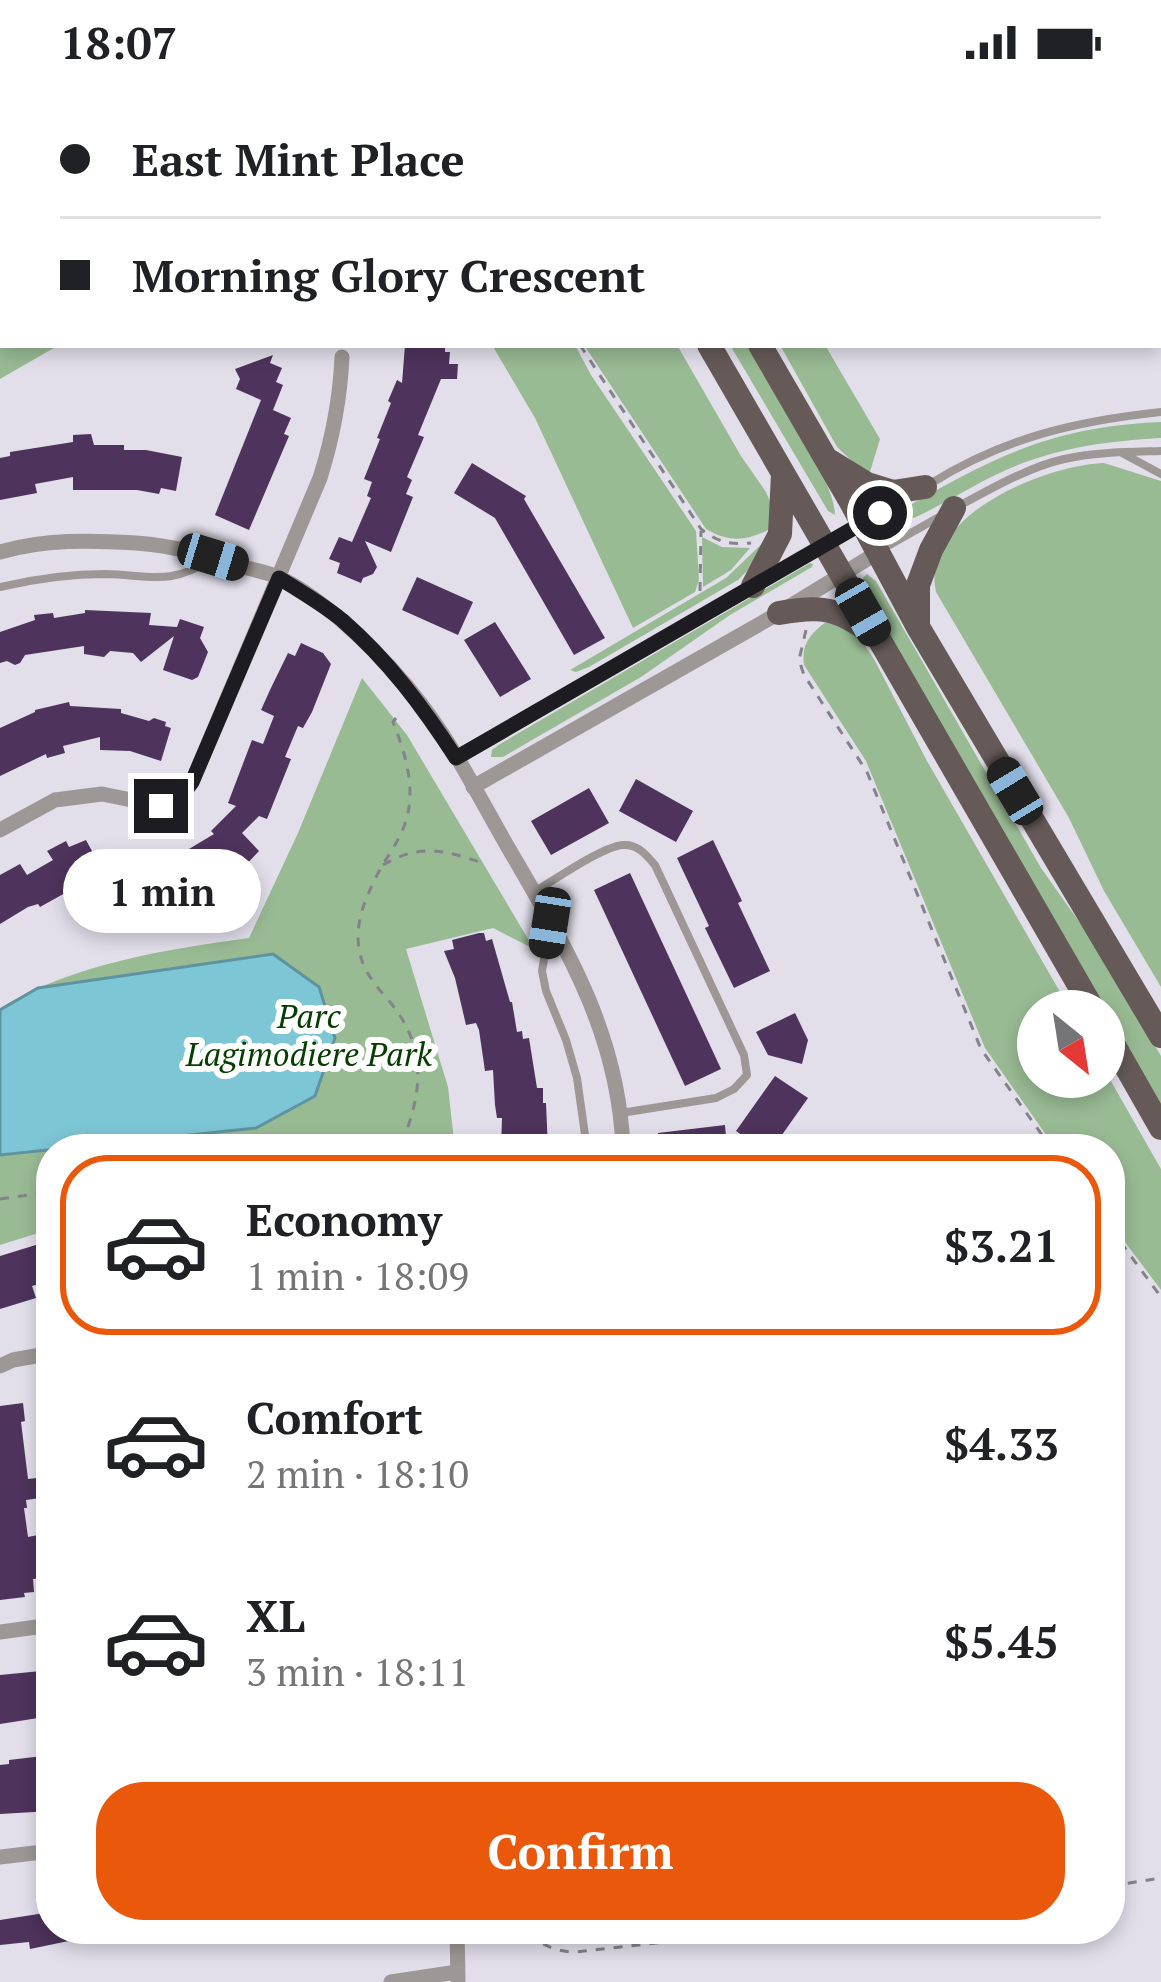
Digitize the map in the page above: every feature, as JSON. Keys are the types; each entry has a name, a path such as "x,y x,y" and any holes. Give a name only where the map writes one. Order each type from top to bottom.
{"main road":[{"path":"711,348 1082,990"},
{"path":"762,348 918,627 1161,1036"},
{"path":"826,458 867,484 893,492 925,488"},
{"path":"753,586 780,534 784,472"},
{"path":"918,627 918,585 954,508"},
{"path":"779,613 829,609 877,636"},
{"path":"1125,1064 1161,1127"}],"street":[{"path":"0,830 55,800 103,794 161,806 180,798 192,782 320,478 340,401 342,357"},
{"path":"456,758 862,523"},
{"path":"0,552 52,542 176,546 279,578 341,620 422,704 534,892 593,1005 610,1056 623,1134"},
{"path":"473,787 877,553"},
{"path":"0,1366 36,1356"},
{"path":"0,1632 36,1627"},
{"path":"0,1857 36,1853"},
{"path":"391,1982 458,1977 458,1944"}],"lane":[{"path":"862,523 967,461 1013,441 1161,412"},
{"path":"877,553 1008,480 1064,459 1161,451"},
{"path":"1120,452 1161,475"},
{"path":"0,587 61,576 163,578 193,571 213,557"},
{"path":"534,892 604,851 623,844 641,849 656,865 744,1055 747,1075 716,1098 622,1113"},
{"path":"550,923 542,971 577,1078 585,1134"}],"path":[{"path":"582,348 701,530 729,544 757,542"},
{"path":"700,591 701,530"},
{"path":"807,626 799,649 804,675 867,772 981,1049 1041,1134"},
{"path":"395,718 406,757 410,799 404,826 361,908 358,936 361,962 372,984 400,1016 417,1060 419,1086 406,1134"},
{"path":"382,866 416,850 448,852 486,864"},
{"path":"0,1199 36,1194"},
{"path":"1125,1248 1161,1297"},
{"path":"1125,1884 1161,1878"},
{"path":"540,1944 560,1952 577,1952 649,1944"}],"green space":[{"path":"0,348 54,348 0,379"},
{"path":"494,348 577,348 696,531 699,580 695,592 633,628 535,418"},
{"path":"586,348 679,348 771,504 772,528 755,536 723,537 706,529"},
{"path":"732,348 750,348 785,405 824,478 835,515 828,511"},
{"path":"782,348 827,348 880,439 870,472 837,447"},
{"path":"1161,422 1161,438 1049,454 998,474 909,520 894,526 886,523 924,497 1018,450 1083,431"},
{"path":"1104,463 1161,481 1161,987 1104,891 1069,818 936,592 936,565 947,540 966,518 1050,473"},
{"path":"770,536 738,580 589,667 570,670 726,578"},
{"path":"702,537 722,547 750,548 731,570 703,587"},
{"path":"810,563 812,567 730,615 641,677 503,757 491,757 500,744"},
{"path":"867,574 876,581 1041,868 1122,990 1095,990 874,608 863,578"},
{"path":"827,621 859,637 1059,990 1017,990 1017,1094 985,1048 866,761 804,665 808,640"},
{"name":"Parc Lagimodiere Park","path":"362,678 407,735 534,949 493,928 406,949 448,1087 453,1134 36,1134 36,1234 0,1245 0,1008 90,969 249,938"},
{"path":"1125,995 1161,1056 1161,1105 1125,1043"},
{"path":"1020,1098 1121,1098 1161,1169 1161,1290 1125,1242 1125,1134 1045,1134"}],"water":[{"path":"273,954 319,987 335,1038 315,1096 256,1128 199,1134 36,1134 36,1151 0,1155 0,1010 38,988"}],"building":[{"path":"405,348 445,348 450,352 449,364 458,364 457,379 441,379 418,435 424,437 407,477 412,480 406,494 413,497 391,552 365,541 377,567 361,583 337,573 340,563 329,559 339,537 352,542 371,498 367,496 372,482 364,479 388,401 397,380 402,383"},
{"path":"273,355 270,363 282,368 276,382 283,385 273,410 291,418 284,434 289,436 249,530 215,515 261,400 236,389 240,379 235,369"},
{"path":"91,434 94,445 124,445 124,450 182,457 176,491 73,490 73,477 35,484 37,493 0,500 0,458 10,452 73,442 73,435"},
{"path":"472,463 526,496 605,638 574,655 495,518 454,493"},
{"path":"417,577 473,602 458,635 402,610"},
{"path":"85,610 151,613 149,625 177,627 180,619 204,627 200,638 208,652 198,677 192,680 163,670 174,636 141,662 133,653 84,654 84,646 25,655 15,665 0,663 0,632 35,620 34,615 53,613 54,618"},
{"path":"495,622 531,679 500,697 464,640"},
{"path":"301,643 323,653 331,664 312,712 303,728 298,726 285,757 291,759 267,819 259,816 242,833 259,851 239,872 213,886 210,899 202,903 195,901 184,881 136,906 106,860 123,851 131,864 153,855 164,874 189,860 184,852 214,834 211,831 236,806 228,803 252,740 263,744 274,716 261,710 270,690 288,653 295,656"},
{"path":"69,702 70,706 121,709 121,713 166,722 171,728 161,761 130,751 100,750 100,737 63,746 65,753 47,758 46,754 0,776 0,728 35,710"},
{"path":"636,779 693,811 676,842 619,811"},
{"path":"589,788 609,823 551,855 531,821"},
{"path":"86,840 99,864 79,876 83,883 0,924 0,875 20,864 27,875 53,860 47,851 66,841 69,847"},
{"path":"713,840 770,971 734,988 677,858"},
{"path":"630,873 721,1069 685,1086 594,890"},
{"path":"479,933 484,933 486,941 492,939 517,1032 529,1038 537,1088 543,1088 546,1103 547,1134 501,1134 493,1070 485,1071 476,1023 466,1025 444,951 454,949 452,940"},
{"path":"795,1013 808,1040 802,1064 768,1055 756,1032"},
{"path":"775,1076 808,1098 783,1134 736,1131"},
{"path":"725,1125 726,1134 658,1134"},
{"path":"36,1245 36,1285 32,1286 36,1298 0,1309 0,1256"},
{"path":"23,1403 28,1479 36,1478 36,1499 26,1500 24,1508 28,1537 36,1535 36,1579 34,1592 0,1600 0,1406"},
{"path":"36,1671 36,1718 0,1724 0,1675"},
{"path":"36,1757 36,1812 0,1814 0,1765"},
{"path":"36,1914 36,1944 54,1944 30,1949 29,1942 0,1945 0,1920"}],"route":[{"path":"161,806 180,798 192,782 279,578 341,620 388,666 422,704 456,758 880,513"}]}
